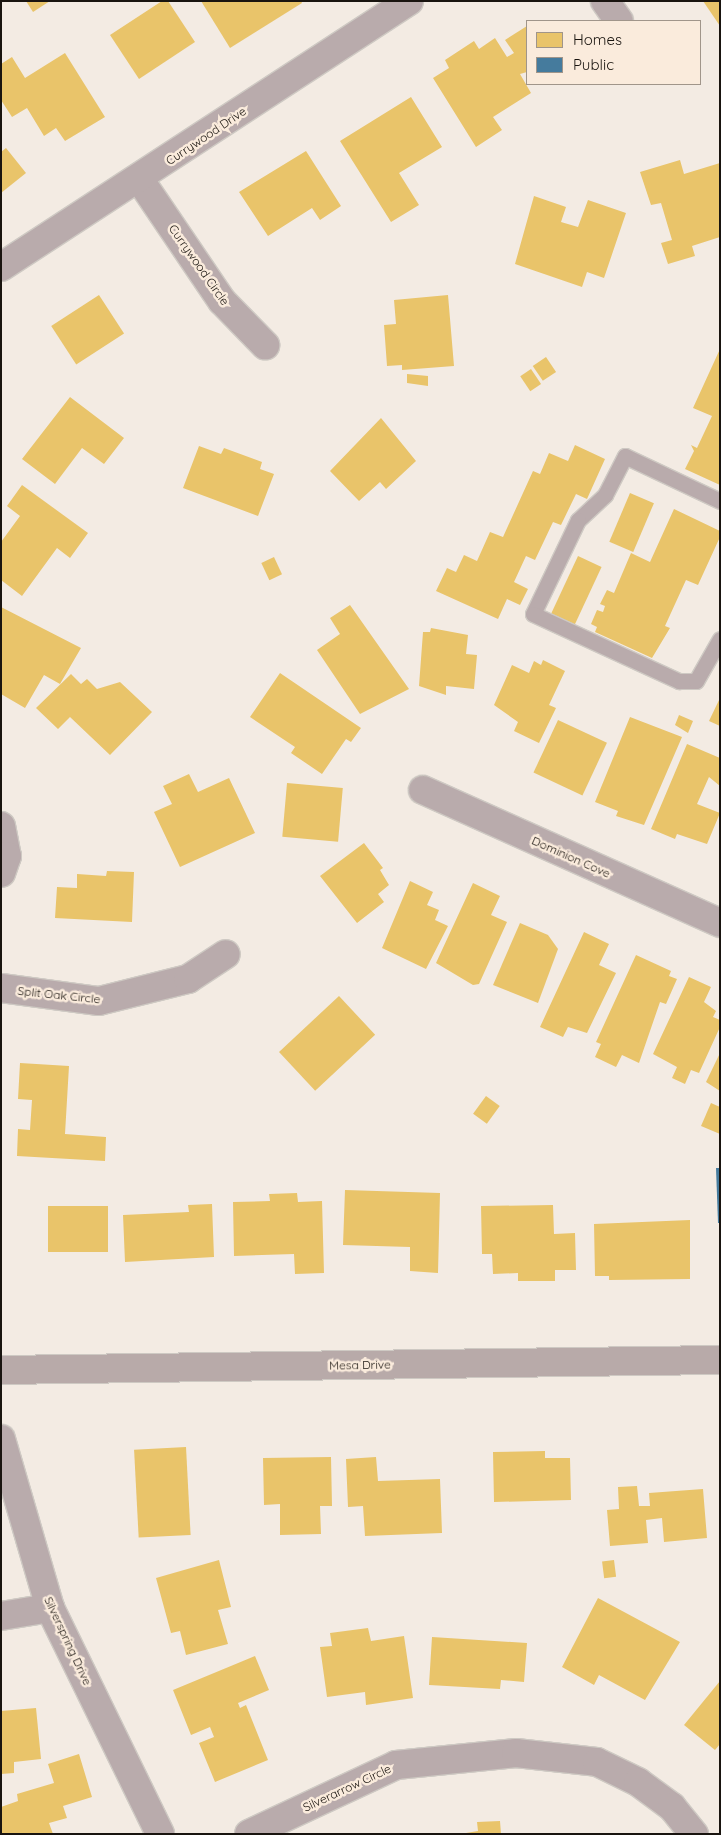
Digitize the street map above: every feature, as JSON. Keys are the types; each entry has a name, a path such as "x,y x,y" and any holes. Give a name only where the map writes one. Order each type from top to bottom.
{"street":[{"name":"Currywood Drive","path":"1,267 140,180 409,1"},
{"path":"606,1 618,20"},
{"name":"Currywood Circle","path":"140,180 222,301 265,344"},
{"name":"Dominion Cove","path":"423,790 720,923"},
{"path":"1,826 7,856 1,873"},
{"name":"Split Oak Circle","path":"1,988 99,1001 188,979 226,954"},
{"name":"Mesa Drive","path":"1,1370 720,1360"},
{"name":"Silverspring Drive","path":"1,1439 50,1608 160,1834"},
{"path":"1,1616 50,1608"},
{"name":"Silverarrow Circle","path":"249,1834 396,1765 516,1753 597,1762 638,1782 672,1807 694,1834"}],"lane":[{"path":"720,501 625,456 605,496 578,520 533,614 679,680 696,681 720,639"}],"building: Homes":[{"path":"26,1 50,1 33,12"},
{"path":"162,1 168,1 195,42 139,79 110,35"},
{"path":"201,1 301,1 302,3 230,48"},
{"path":"703,1 720,1 720,26"},
{"path":"526,27 526,72 520,74 531,93 493,117 502,130 476,147 433,78 449,68 445,60 474,41 479,49 495,38 507,57 514,53 505,40"},
{"path":"65,53 105,117 65,141 56,128 44,136 27,108 12,117 1,100 1,64 12,57 25,78"},
{"path":"411,97 442,147 399,173 419,205 391,222 340,141"},
{"path":"6,148 26,173 1,193 1,152"},
{"path":"306,151 341,206 320,220 312,208 268,236 239,192"},
{"path":"680,160 684,174 720,163 720,237 692,246 695,256 668,264 661,243 672,240 661,203 651,205 640,172"},
{"path":"534,196 566,207 561,222 578,227 588,200 626,213 604,278 587,272 582,287 515,264"},
{"path":"99,295 124,334 76,365 51,326"},
{"path":"448,295 454,366 402,370 402,365 387,366 384,325 396,324 394,300"},
{"path":"720,349 720,485 685,469 694,451 691,445 697,448 712,416 693,408"},
{"path":"546,357 556,372 543,381 533,366"},
{"path":"531,369 541,384 530,391 520,376"},
{"path":"407,374 428,376 428,386 407,383"},
{"path":"70,397 124,438 104,464 82,448 55,484 22,459"},
{"path":"381,418 416,461 386,489 380,482 359,501 330,471"},
{"path":"575,445 605,459 587,499 576,494 561,525 553,522 535,560 526,556 514,582 528,589 520,605 507,599 498,619 436,591 447,568 456,572 464,555 477,561 490,532 503,537 533,471 540,474 549,453 568,461"},
{"path":"199,446 221,454 224,448 262,462 260,469 274,474 258,516 183,488"},
{"path":"22,485 88,533 70,558 57,548 22,596 1,580 1,542 20,516 7,506"},
{"path":"630,493 654,503 633,552 609,542"},
{"path":"674,509 720,531 720,537 698,585 686,580 665,626 670,628 652,658 595,632 597,627 591,624 597,610 603,612 605,606 600,604 607,590 614,593 631,553 650,562"},
{"path":"578,556 602,567 574,626 551,615"},
{"path":"274,557 282,574 269,580 261,563"},
{"path":"350,605 409,689 360,714 317,650 340,634 330,618"},
{"path":"1,607 81,648 60,684 44,675 25,708 1,694"},
{"path":"431,628 468,635 466,654 477,655 474,689 446,686 446,695 419,686 423,632 430,632"},
{"path":"543,660 565,671 549,705 556,708 539,743 514,731 518,722 494,705 512,665 529,673 534,661 541,665"},
{"path":"280,673 361,728 351,742 346,739 322,774 291,753 295,747 250,717"},
{"path":"71,674 81,684 87,679 97,689 120,682 152,712 110,755 70,717 58,729 36,708"},
{"path":"720,698 720,726 709,721"},
{"path":"679,715 693,721 688,733 675,725"},
{"path":"630,717 682,737 644,825 616,816 618,811 595,802"},
{"path":"558,720 607,743 582,795 533,773"},
{"path":"687,744 720,758 720,786 709,777 697,804 720,813 707,844 677,834 675,839 651,829"},
{"path":"189,774 198,792 229,778 255,833 180,867 154,812 172,804 163,786"},
{"path":"287,783 343,788 338,842 282,837"},
{"path":"364,843 383,868 380,870 389,885 378,894 384,902 357,923 320,876"},
{"path":"107,871 134,872 132,922 55,918 57,887 77,888 77,874 106,876"},
{"path":"410,881 433,892 427,905 439,910 435,920 448,926 426,969 382,948"},
{"path":"473,883 500,896 491,915 507,922 479,984 473,985 436,963"},
{"path":"520,923 548,935 558,949 538,1003 493,985"},
{"path":"584,932 609,944 599,965 616,973 587,1033 568,1027 563,1037 540,1027"},
{"path":"636,955 671,971 669,976 677,979 666,1004 660,1002 639,1063 622,1055 616,1067 595,1057 601,1044 596,1042"},
{"path":"689,977 711,987 704,1002 716,1011 713,1017 720,1020 720,1027 699,1073 691,1070 685,1084 672,1078 677,1067 653,1054"},
{"path":"339,996 375,1035 315,1091 279,1052"},
{"path":"720,1053 720,1091 706,1082"},
{"path":"20,1063 69,1066 65,1134 106,1137 105,1161 17,1156 18,1129 30,1130 32,1100 18,1099"},
{"path":"486,1096 500,1106 487,1124 473,1114"},
{"path":"711,1103 720,1107 720,1134 701,1126"},
{"path":"345,1190 440,1193 438,1273 410,1271 410,1247 343,1245"},
{"path":"297,1193 298,1202 322,1201 324,1273 295,1274 294,1254 234,1256 233,1202 270,1201 269,1194"},
{"path":"212,1204 214,1257 125,1262 123,1215 189,1212 188,1205"},
{"path":"553,1205 554,1234 575,1233 576,1270 555,1270 555,1281 518,1281 518,1273 493,1274 492,1254 482,1254 481,1206"},
{"path":"48,1206 108,1206 108,1252 48,1252"},
{"path":"690,1220 690,1279 609,1280 609,1276 595,1276 594,1224"},
{"path":"186,1447 191,1535 139,1538 134,1450"},
{"path":"545,1451 545,1458 570,1458 571,1500 494,1502 493,1452"},
{"path":"331,1457 332,1506 320,1506 321,1534 280,1535 280,1504 264,1505 263,1458"},
{"path":"376,1457 378,1481 440,1479 442,1533 365,1536 363,1506 348,1507 346,1459"},
{"path":"637,1486 639,1506 650,1506 649,1493 703,1489 707,1538 664,1542 662,1518 646,1520 648,1543 610,1546 607,1510 619,1509 618,1487"},
{"path":"219,1560 231,1607 218,1610 228,1644 186,1655 180,1631 171,1633 156,1578"},
{"path":"614,1560 616,1577 604,1578 602,1561"},
{"path":"598,1598 680,1642 645,1700 599,1675 594,1685 562,1667"},
{"path":"368,1628 371,1641 404,1636 413,1698 366,1705 365,1692 327,1697 320,1647 332,1646 330,1633"},
{"path":"432,1637 527,1643 524,1682 501,1680 500,1689 429,1685"},
{"path":"255,1656 269,1690 238,1703 240,1708 246,1705 268,1760 215,1782 199,1743 214,1737 210,1727 191,1735 173,1690"},
{"path":"720,1681 720,1744 715,1750 684,1725"},
{"path":"36,1708 41,1759 14,1762 14,1773 1,1774 1,1711"},
{"path":"79,1754 92,1797 63,1806 67,1818 49,1823 53,1834 1,1834 1,1807 18,1801 17,1794 54,1783 48,1764"},
{"path":"500,1821 501,1834 460,1834 478,1831 477,1822"}],"building: Public":[{"path":"716,1168 720,1168 720,1223 718,1223"}]}
